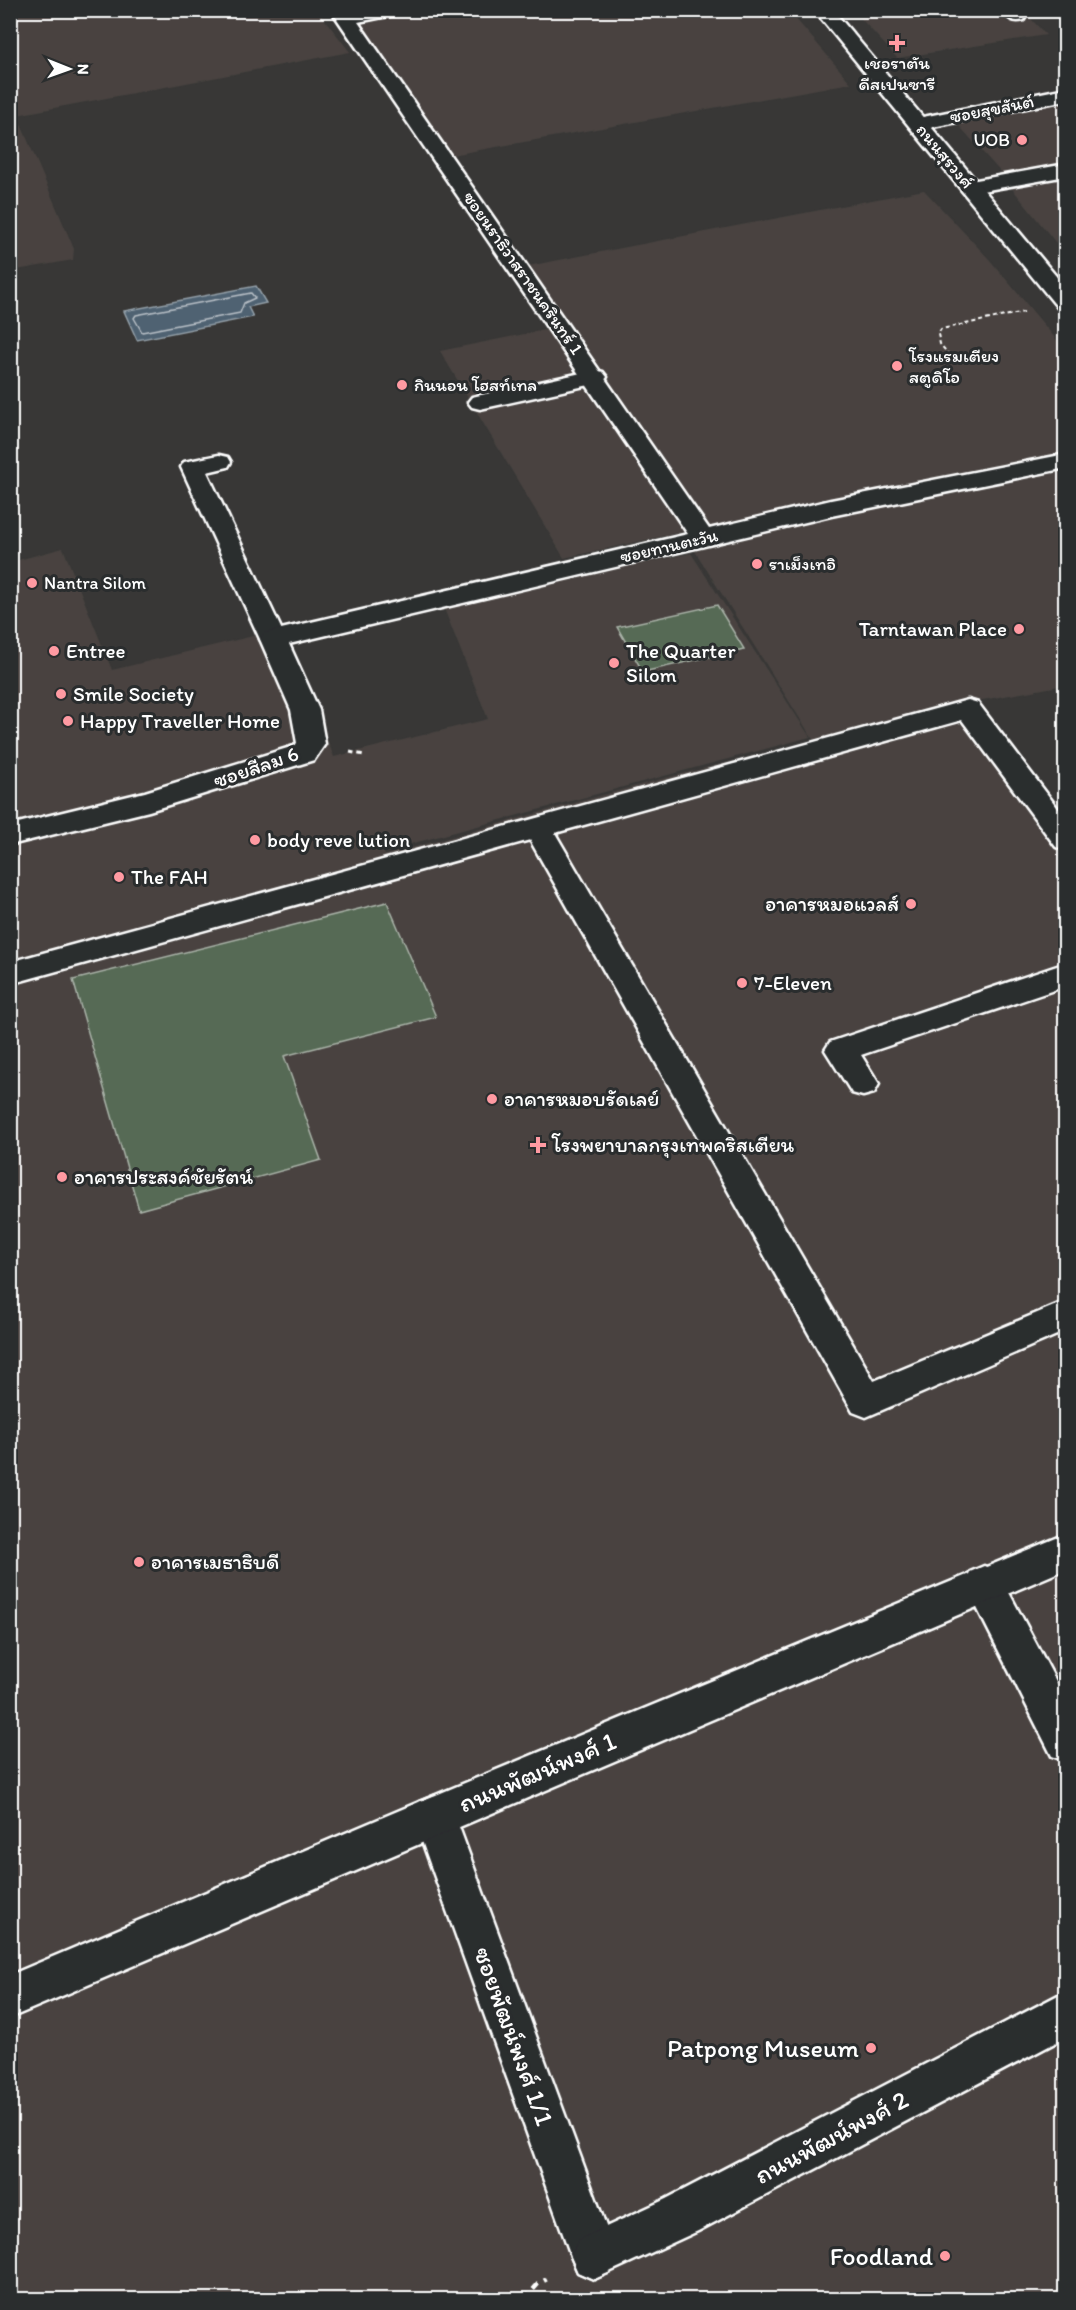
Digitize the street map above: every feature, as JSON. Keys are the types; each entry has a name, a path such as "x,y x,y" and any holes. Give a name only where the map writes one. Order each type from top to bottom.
{"street":[{"path":"343,14 391,10"},
{"name":"ถนนสุรวงศ์","path":"823,10 1065,303"},
{"name":"ซอยนราธิวาสราชนครินทร์ 1","path":"343,14 595,377 703,538"},
{"name":"ซอยสุขสันต์","path":"918,124 1065,94"},
{"path":"971,188 1065,170"},
{"path":"480,402 595,377"},
{"name":"ซอยทานตะวัน","path":"273,639 882,497 1065,461"},
{"name":"ซอยสีลม 6","path":"10,835 149,801 304,753 311,744 305,710 193,467 219,462"},
{"path":"10,973 968,709 1065,840"},
{"path":"538,829 866,1401 1016,1326 1065,1315"},
{"path":"863,1084 841,1050 1065,974"},
{"name":"ถนนพัฒน์พงศ์ 1","path":"10,1997 1065,1551"},
{"path":"984,1584 1065,1742"},
{"name":"ซอยพัฒน์พงศ์ 1/1","path":"434,1816 594,2256"},
{"name":"ถนนพัฒน์พงศ์ 2","path":"594,2256 682,2215 1065,2013"}],"path":[{"path":"954,361 940,344 938,334 940,329 1028,312"}],"shaded area":[{"path":"11,10 318,11 350,52 17,115 74,249 73,260 11,271"},
{"path":"352,11 789,11 851,83 452,155"},
{"path":"854,11 997,11 1008,22 1031,19 1046,35 897,58"},
{"path":"1065,99 1065,165 1004,176 953,119"},
{"path":"1066,177 1065,254 1010,186"},
{"path":"924,190 989,259 1065,350 1065,685 977,701 1065,857 1065,2299 11,2300 11,562 63,548 112,670 257,635 288,642 334,757 488,719 443,606 691,553 810,737 384,851 377,840 385,855 661,779 814,741 683,532 564,558 440,351 549,329 560,346 580,341 528,266"}],"green space":[{"path":"717,605 744,649 643,672 617,627"},
{"path":"387,902 436,1017 284,1056 321,1160 139,1210 73,980"}],"water":[{"path":"256,286 266,303 248,307 253,317 137,340 124,311"}],"place":[{"name":"เชอราตัน ดีสเปนซารี","path":"897,43"},
{"name":"UOB","path":"1022,140"},
{"name":"โรงแรมเตียง สตูดิโอ","path":"897,366"},
{"name":"กินนอน โฮสท์เทล","path":"402,385"},
{"name":"ราเม็งเทอิ","path":"757,564"},
{"name":"Nantra Silom","path":"32,583"},
{"name":"Tarntawan Place","path":"1019,629"},
{"name":"Entree","path":"54,651"},
{"name":"The Quarter Silom","path":"614,663"},
{"name":"Smile Society","path":"61,694"},
{"name":"Happy Traveller Home","path":"68,721"},
{"name":"body reve lution","path":"255,840"},
{"name":"The FAH","path":"119,877"},
{"name":"อาคารหมอแวลส์","path":"911,904"},
{"name":"7-Eleven","path":"742,983"},
{"name":"อาคารหมอบรัดเลย์","path":"492,1099"},
{"name":"โรงพยาบาลกรุงเทพคริสเตียน","path":"538,1145"},
{"name":"อาคารประสงค์ชัยรัตน์","path":"62,1177"},
{"name":"อาคารเมธาธิบดี","path":"139,1562"},
{"name":"Patpong Museum","path":"871,2048"},
{"name":"Foodland","path":"945,2256"}]}
